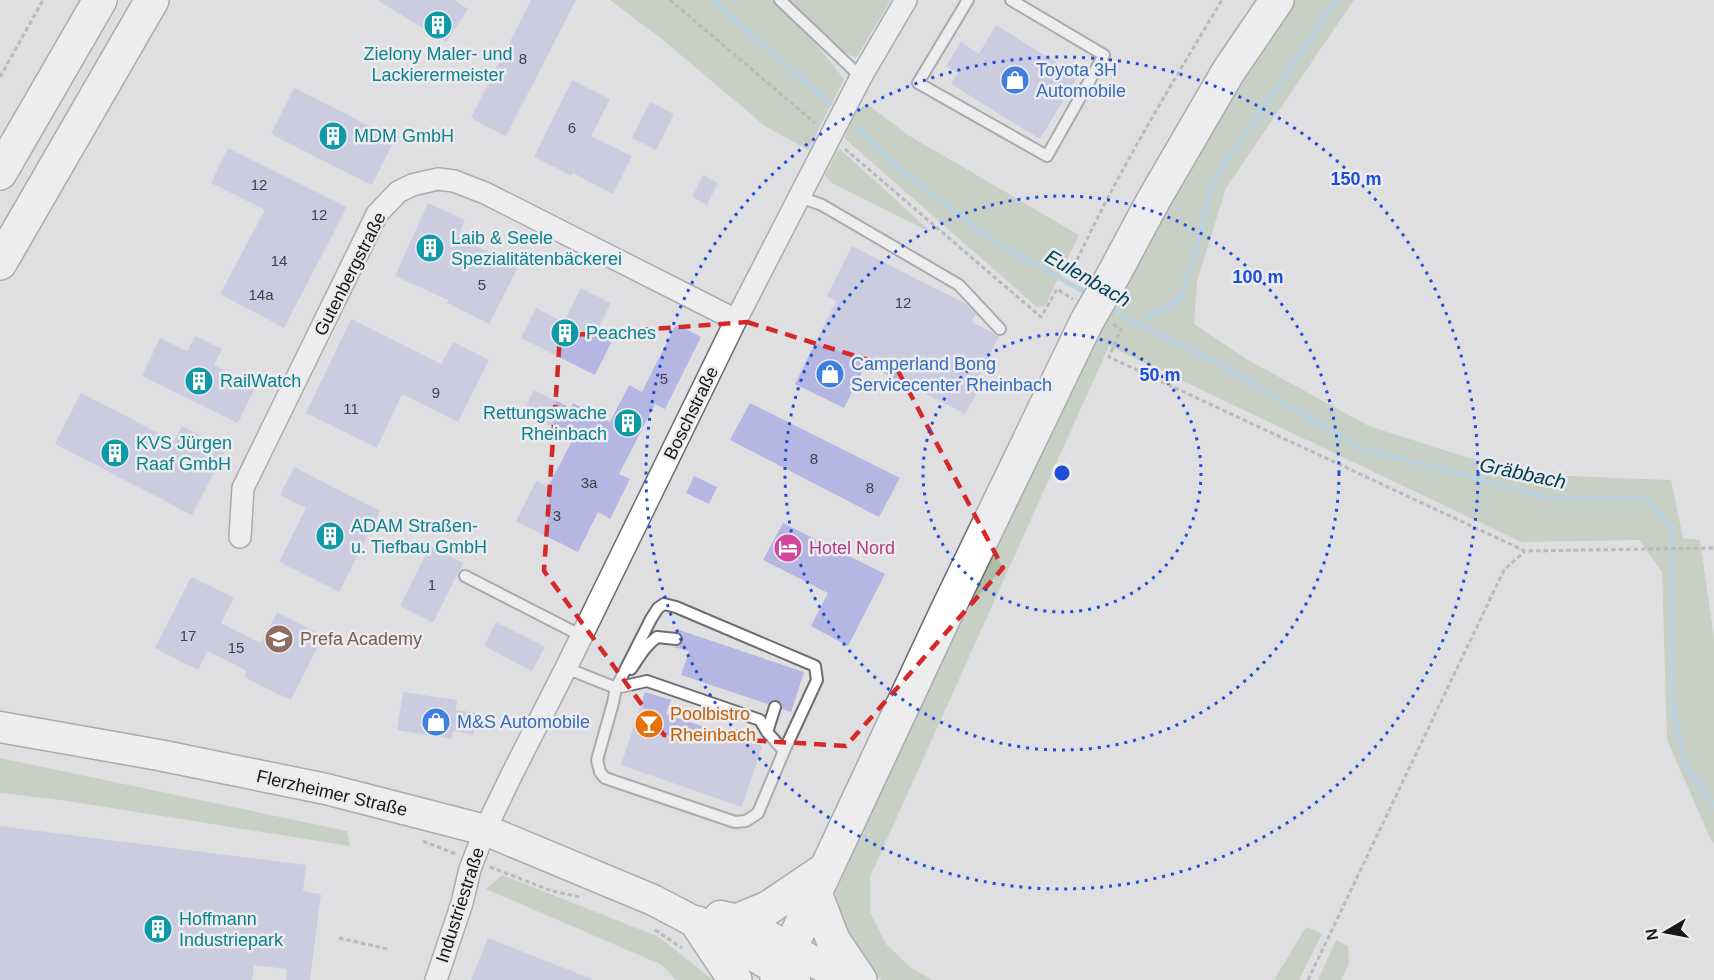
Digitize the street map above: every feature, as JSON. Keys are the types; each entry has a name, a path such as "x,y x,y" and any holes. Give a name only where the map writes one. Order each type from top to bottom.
{"main road":[{"path":"0,173 100,0"},
{"path":"0,263 152,0"},
{"path":"786,970 821,881 946,613 1082,311 1109,283 1153,201 1228,72 1277,0"},
{"name":"Flerzheimer Straße","path":"0,727 159,755 326,789 485,830 650,913 692,937 786,970 847,980"},
{"path":"739,920 821,881"},
{"path":"821,881 833,940 860,980"},
{"name":"Flerzheimer Straße","path":"650,913 739,920 786,970"},
{"path":"692,937 735,980"}],"street":[{"name":"Boschstraße","path":"485,830 736,320 861,77 906,0"},
{"name":"Gutenbergstraße","path":"240,537 243,488 377,214 398,192 412,185 438,179 454,181 485,193 736,320"},
{"name":"Industriestraße","path":"436,980 462,903 470,869 485,830"}],"lane":[{"path":"780,0 861,77"},
{"path":"968,0 918,83 1047,156 1104,55 1011,0"},
{"path":"800,197 822,205 959,285 1000,329"},
{"path":"465,576 582,636"},
{"path":"664,604 676,607 816,666 817,680 784,752 758,813 746,821 735,822 605,778 600,772 597,760 616,688 658,608 664,604"},
{"path":"616,688 646,645 657,637 676,639"},
{"path":"566,668 616,688 647,681 760,720 784,752"},
{"path":"767,732 776,707"}],"path":[{"path":"0,77 43,0"},
{"path":"670,0 1041,317 1057,290 1082,311"},
{"path":"1077,260 1096,218 1180,69 1222,0"},
{"path":"1121,329 1109,357 1525,551 1714,548"},
{"path":"1308,980 1503,570 1525,551"},
{"path":"473,861 552,891 586,898"},
{"path":"650,913 692,937"},
{"path":"339,938 388,948"}],"highlighted area":[{"path":"747,322 897,369 1003,568 846,746 664,735 544,571 560,336"}],"green space":[{"path":"610,0 772,0 810,37 844,79 808,150 765,126 663,40"},
{"path":"785,0 891,0 856,58 832,46"},
{"path":"1295,0 1354,0 1226,188 1197,281 1194,324 1248,360 1369,426 1519,474 1671,480 1683,538 1700,540 1714,638 1714,843 1667,740 1662,572 1639,540 1521,542 1109,346 870,877 870,912 886,944 910,967 932,980 882,980 858,960 836,915 836,891 962,617 1099,333 1177,189 1242,78"},
{"path":"867,104 908,135 1079,235 1045,306 1037,307 844,138 857,110"},
{"path":"839,148 932,233 830,182 825,175"},
{"path":"0,758 347,831 350,846 61,800 0,793"},
{"path":"502,875 659,937 713,980 676,980 662,965 486,889"},
{"path":"1306,927 1322,934 1299,980 1274,980"},
{"path":"1336,940 1348,946 1349,963 1341,980 1318,980"}],"building":[{"name":"Zielony Maler- und Lackierermeister","path":"377,0 454,0 468,9 446,42"},
{"path":"531,0 576,0 506,136 471,118"},
{"name":"Toyota 3H Automobile","path":"996,25 1078,76 1040,139 951,84 958,73 946,66 961,42 979,54"},
{"path":"572,80 610,99 591,136 632,156 613,194 573,173 572,176 534,157"},
{"name":"MDM GmbH","path":"294,88 395,139 372,185 271,134"},
{"path":"650,102 674,114 656,150 632,138"},
{"path":"228,148 347,207 284,328 220,294 265,210 211,183"},
{"path":"703,175 718,183 707,205 692,197"},
{"path":"428,203 465,220 458,237 518,267 489,324 447,303 448,300 395,276"},
{"path":"852,246 966,304 976,314 972,322 999,336 973,388 978,391 965,414 866,364 844,408 795,384 836,301 827,296"},
{"name":"Peaches","path":"581,288 611,303 598,329 614,337 595,375 521,338 536,308 564,322"},
{"path":"351,319 441,364 453,342 489,360 458,422 402,394 377,448 306,413"},
{"path":"676,324 701,337 665,409 655,404 619,474 630,479 610,519 598,512 578,552 516,521 536,481 548,487 574,437 523,413 534,390 571,408 573,403 610,422 629,385 642,392"},
{"name":"RailWatch","path":"195,336 222,349 214,365 256,386 238,423 142,376 160,338 187,351"},
{"name":"KVS Jürgen Raaf GmbH","path":"81,393 174,441 182,426 226,449 192,515 55,444"},
{"path":"750,403 900,478 879,517 730,440"},
{"name":"ADAM Straßen- u. Tiefbau GmbH","path":"294,467 380,511 339,592 279,562 306,508 280,495"},
{"path":"694,476 717,487 709,504 686,493"},
{"path":"783,523 885,574 848,646 811,626 828,593 763,560"},
{"path":"430,546 463,563 433,623 400,606"},
{"path":"191,577 234,598 221,623 261,643 277,612 323,636 291,700 244,677 247,671 208,651 198,670 155,648"},
{"path":"496,622 545,647 532,671 484,646"},
{"path":"679,630 804,672 791,712 782,709 778,700 773,700 768,704 681,675 689,651 673,647 680,646 683,640 683,635 678,632"},
{"name":"M&S Automobile","path":"403,692 457,700 456,710 476,713 473,735 453,731 451,739 397,730"},
{"path":"645,692 671,700 666,714 762,746 742,807 621,765"},
{"name":"Hoffmann Industriepark","path":"0,826 306,865 303,891 321,894 310,980 286,980 287,969 254,965 252,980 0,980"},
{"path":"488,938 592,979 471,980"}],"waterway":[{"name":"Eulenbach","path":"713,0 830,104"},
{"name":"Eulenbach","path":"1138,324 1181,298 1214,180 1337,0"},
{"name":"Eulenbach","path":"859,128 903,172 994,241 1090,295"},
{"name":"Gräbbach","path":"1108,306 1138,324 1222,365 1359,448 1551,499 1647,499 1672,528 1672,703 1685,765 1714,806"}],"place":[{"name":"Zielony Maler- und Lackierermeister","path":"438,25"},
{"name":"Toyota 3H Automobile","path":"1015,80"},
{"name":"MDM GmbH","path":"333,136"},
{"name":"Laib & Seele Spezialitätenbäckerei","path":"430,248"},
{"name":"Peaches","path":"565,333"},
{"name":"Camperland Bong Servicecenter Rheinbach","path":"830,374"},
{"name":"RailWatch","path":"199,381"},
{"name":"Rettungswache Rheinbach","path":"628,423"},
{"name":"KVS Jürgen Raaf GmbH","path":"115,453"},
{"name":"ADAM Straßen- u. Tiefbau GmbH","path":"330,536"},
{"name":"Hotel Nord","path":"788,548"},
{"name":"Prefa Academy","path":"279,639"},
{"name":"M&S Automobile","path":"436,722"},
{"name":"Poolbistro Rheinbach","path":"649,724"},
{"name":"Hoffmann Industriepark","path":"158,929"}]}
